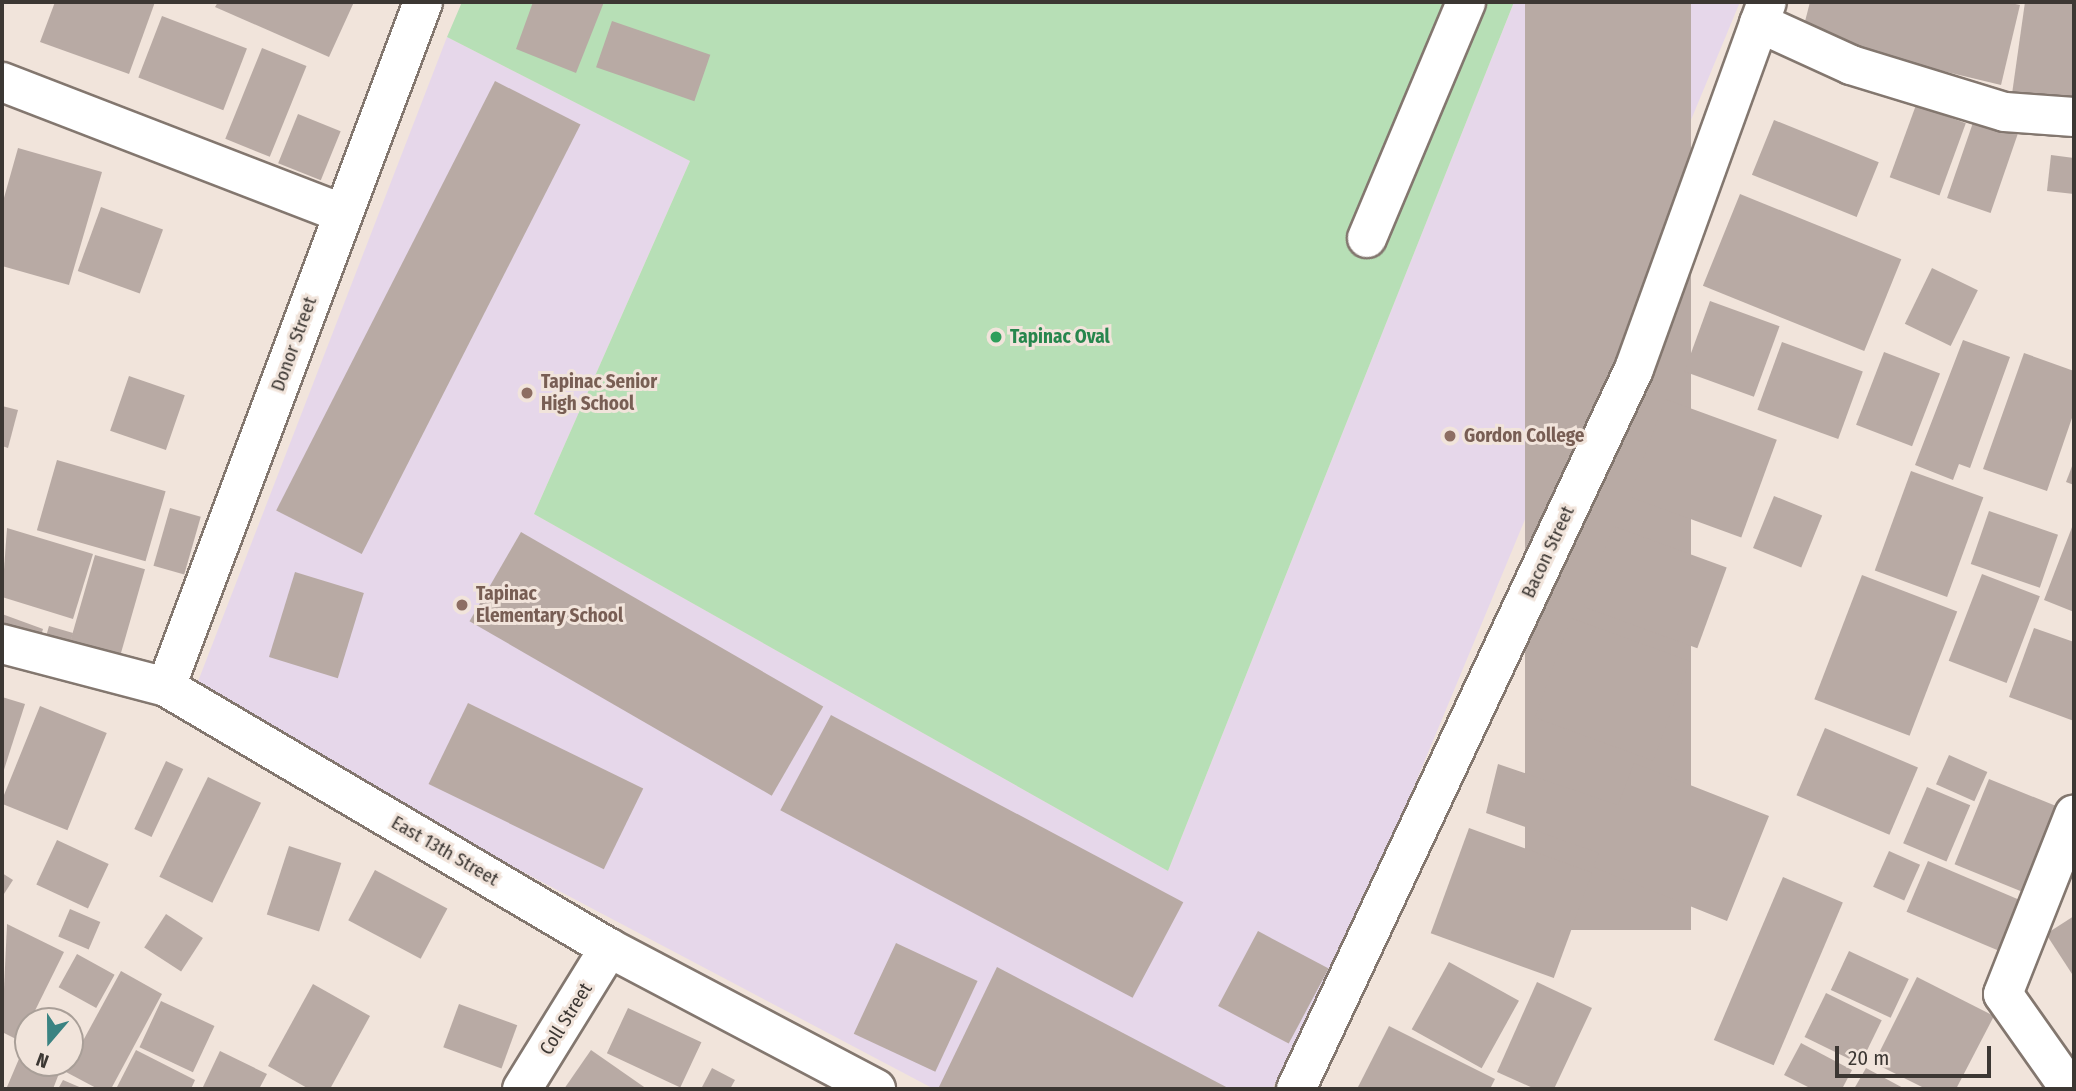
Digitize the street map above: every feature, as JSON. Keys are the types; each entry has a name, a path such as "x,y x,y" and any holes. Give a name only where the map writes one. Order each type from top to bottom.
{"street":[{"name":"Donor Street","path":"166,687 423,2"},
{"path":"1367,238 1466,2"},
{"path":"1763,13 1851,65 2005,112 2074,117"},
{"name":"Bacon Street","path":"1296,1089 1634,369 1763,13"},
{"path":"2,82 342,213"},
{"name":"East 13th Street","path":"2,645 166,687 609,948 876,1089"},
{"path":"2070,1089 2003,994 2074,816"},
{"name":"Coll Street","path":"522,1089 609,948"}],"shaded area":[{"name":"Tapinac Elementary School","path":"1514,2 1740,2 1339,967 1272,1089 934,1089 192,697 447,37 690,161 534,514 1168,871"}],"green space":[{"name":"Tapinac Oval","path":"462,2 1514,2 1168,871 534,514 690,161 447,37"}],"building":[{"path":"55,2 155,2 129,74 40,42"},
{"path":"218,2 354,2 329,57 215,7"},
{"path":"533,2 604,2 576,73 516,49"},
{"path":"1525,2 1691,2 1691,930 1525,930"},
{"path":"1810,2 2006,2 2020,5 2001,85 1801,37"},
{"path":"2025,2 2074,2 2074,114 2010,108"},
{"path":"162,16 247,49 223,110 138,78"},
{"path":"612,21 710,55 694,101 596,67"},
{"path":"262,48 307,66 270,157 225,139"},
{"path":"495,81 581,125 362,554 276,510"},
{"path":"1916,105 1966,123 1939,195 1890,177"},
{"path":"1977,111 2020,126 1991,213 1947,198"},
{"path":"298,114 341,131 321,180 278,163"},
{"path":"1774,120 1879,162 1857,217 1752,175"},
{"path":"18,148 102,172 69,285 2,266 2,205"},
{"path":"2051,155 2074,158 2074,194 2047,191"},
{"path":"1740,194 1901,259 1864,351 1703,286"},
{"path":"101,207 163,230 140,293 78,271"},
{"path":"1932,268 1978,290 1951,346 1905,324"},
{"path":"1710,301 1780,326 1754,397 1684,371"},
{"path":"1963,340 2010,357 1970,468 1959,464 1953,480 1915,465"},
{"path":"1782,342 1863,371 1838,439 1757,410"},
{"path":"1884,352 1940,374 1912,446 1856,425"},
{"path":"2024,353 2074,371 2074,412 2047,491 1983,469"},
{"path":"129,376 185,395 166,450 110,431"},
{"path":"1665,399 1777,440 1741,537 1629,497"},
{"path":"2,406 18,410 8,448 2,446"},
{"path":"57,460 166,491 146,561 37,530"},
{"path":"2074,461 2074,485 2066,482"},
{"path":"1911,471 1983,497 1947,597 1875,571"},
{"path":"1774,496 1822,515 1801,567 1753,548"},
{"path":"170,508 201,517 184,574 153,566"},
{"path":"1989,511 2058,535 2040,588 1971,564"},
{"path":"2074,522 2074,612 2044,600"},
{"path":"1613,526 1727,567 1697,648 1584,607"},
{"path":"7,528 93,554 73,619 2,597"},
{"path":"521,532 823,706 772,796 470,621"},
{"path":"95,555 145,569 116,669 66,655"},
{"path":"295,572 364,593 338,678 269,657"},
{"path":"1982,574 2040,596 2007,683 1949,661"},
{"path":"1862,575 1957,612 1910,736 1814,699"},
{"path":"2,614 43,629 36,652 2,641"},
{"path":"1571,618 1689,661 1653,761 1535,718"},
{"path":"49,626 73,633 65,660 41,653"},
{"path":"2034,628 2074,642 2074,721 2009,697"},
{"path":"2,697 25,704 2,776"},
{"path":"468,703 643,788 604,869 429,784"},
{"path":"40,706 107,733 67,830 2,804"},
{"path":"831,715 1183,902 1133,998 780,810"},
{"path":"1825,728 1918,767 1889,835 1796,795"},
{"path":"1949,755 1987,772 1974,801 1936,784"},
{"path":"166,761 183,769 152,837 134,829"},
{"path":"1634,763 1769,816 1727,921 1593,867 1599,853 1486,813 1498,764 1618,805"},
{"path":"208,777 261,803 212,903 159,877"},
{"path":"1989,779 2059,807 2024,892 1955,864"},
{"path":"1927,787 1970,805 1946,862 1903,843"},
{"path":"1469,828 1592,873 1554,978 1431,933"},
{"path":"57,840 109,864 88,908 36,884"},
{"path":"289,846 341,863 319,931 267,914"},
{"path":"1889,851 1920,865 1904,900 1873,887"},
{"path":"1928,861 2027,903 2006,954 1907,912"},
{"path":"375,870 447,908 421,959 348,920"},
{"path":"2,873 13,880 2,897"},
{"path":"1783,877 1843,902 1774,1065 1714,1040"},
{"path":"70,909 100,922 89,950 58,937"},
{"path":"166,914 203,938 181,972 144,948"},
{"path":"2074,916 2074,977 2046,934"},
{"path":"7,924 64,952 37,1007 14,1007 14,1038 2,1032"},
{"path":"1258,931 1329,969 1289,1044 1218,1006"},
{"path":"896,943 978,981 935,1072 854,1034"},
{"path":"1849,951 1909,979 1891,1018 1831,990"},
{"path":"77,954 115,975 96,1008 59,987"},
{"path":"1449,962 1519,1001 1482,1068 1412,1029"},
{"path":"997,967 1230,1089 938,1089"},
{"path":"121,971 162,994 111,1089 98,1089 75,1077 84,1077 84,1039"},
{"path":"1917,977 1994,1016 1956,1089 1926,1089 1874,1063"},
{"path":"1537,982 1592,1008 1554,1089 1535,1089 1497,1072"},
{"path":"313,984 370,1016 330,1089 309,1089 268,1066"},
{"path":"1826,993 1882,1020 1860,1064 1805,1037"},
{"path":"161,1001 214,1026 193,1072 139,1047"},
{"path":"459,1004 517,1025 502,1068 443,1047"},
{"path":"628,1008 701,1042 680,1088 607,1053"},
{"path":"1389,1026 1495,1079 1490,1089 1357,1089"},
{"path":"1801,1043 1852,1070 1842,1089 1812,1089 1784,1075"},
{"path":"136,1050 195,1080 191,1089 116,1089"},
{"path":"591,1050 647,1089 564,1089"},
{"path":"220,1051 267,1074 259,1089 202,1089"},
{"path":"712,1068 735,1080 730,1089 701,1089"},
{"path":"1866,1068 1905,1089 1854,1089"},
{"path":"14,1071 14,1077 58,1077 53,1089 7,1087"},
{"path":"63,1080 84,1089 58,1089"}],"place":[{"name":"Tapinac Oval","path":"996,337"},
{"name":"Tapinac Senior High School","path":"527,393"},
{"name":"Gordon College","path":"1450,436"},
{"name":"Tapinac Elementary School","path":"462,605"}]}
